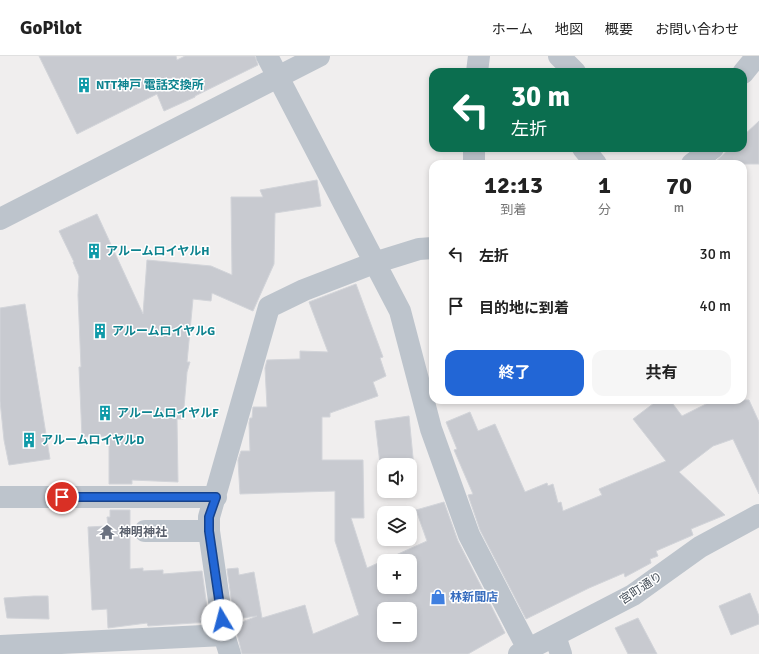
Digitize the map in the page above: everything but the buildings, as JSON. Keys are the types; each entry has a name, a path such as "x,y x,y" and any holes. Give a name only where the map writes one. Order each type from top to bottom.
{"street":[{"path":"267,56 400,312 431,429 469,535 523,652"},
{"path":"0,219 319,56"},
{"path":"478,68 479,56"},
{"path":"559,56 571,68"},
{"path":"747,68 757,56"},
{"path":"586,152 593,160"},
{"path":"697,160 708,152"},
{"path":"0,646 227,644 209,531 209,517 216,497 269,307 304,290 374,263 419,249 429,248"},
{"path":"0,497 216,497"},
{"name":"宮町通り","path":"523,652 558,645 633,595 700,547 759,515"},
{"path":"145,531 209,531"}],"place":[{"name":"NTT神戸 電話交換所","path":"84,85"},
{"name":"アルームロイヤルH","path":"94,251"},
{"name":"アルームロイヤルG","path":"100,331"},
{"name":"アルームロイヤルF","path":"105,413"},
{"name":"アルームロイヤルD","path":"29,440"},
{"name":"神明神社","path":"107,532"},
{"name":"林新聞店","path":"438,597"}],"route":[{"path":"62,497 216,497 209,517 209,531 222,620"}]}
